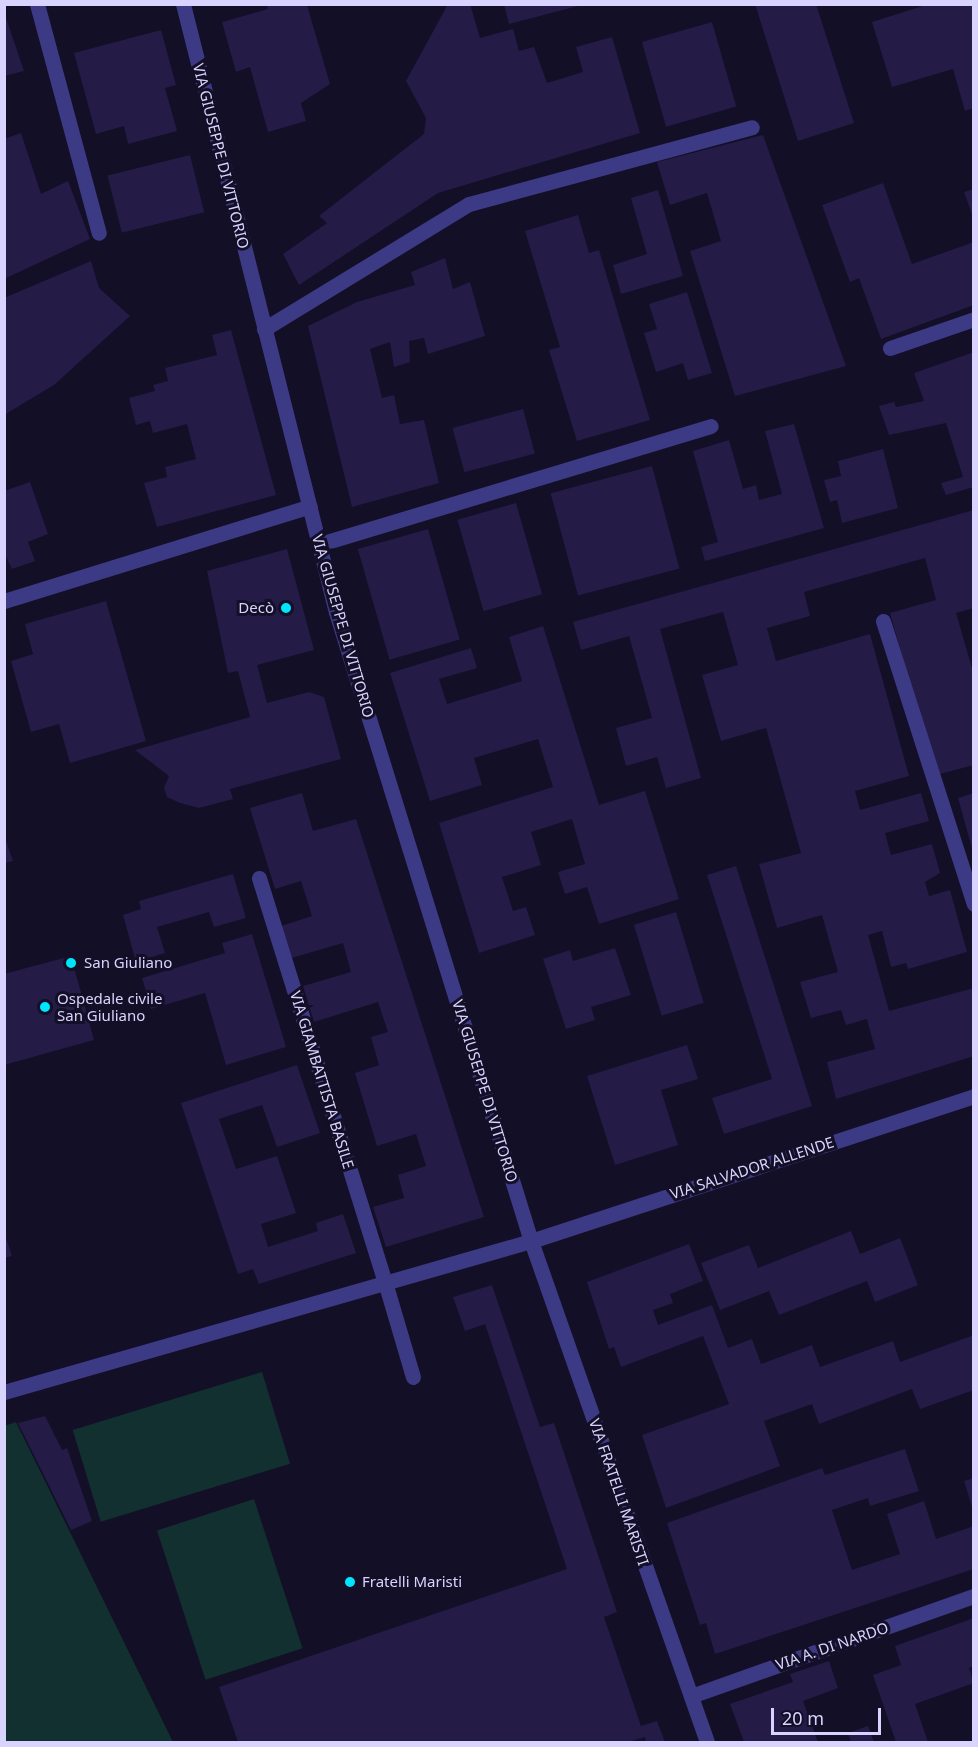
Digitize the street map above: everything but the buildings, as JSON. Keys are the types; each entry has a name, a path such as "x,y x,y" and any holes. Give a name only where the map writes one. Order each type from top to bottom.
{"street":[{"path":"37,4 99,233"},
{"name":"VIA GIUSEPPE DI VITTORIO","path":"183,4 336,612 531,1241"},
{"path":"264,329 469,204 752,127"},
{"path":"890,348 974,319"},
{"path":"320,544 711,426"},
{"path":"4,601 310,506"},
{"path":"883,621 974,904"},
{"name":"VIA GIAMBATTISTA BASILE","path":"259,878 385,1282 412,1377"},
{"name":"VIA SALVADOR ALLENDE","path":"531,1241 974,1096"},
{"path":"4,1392 531,1241"},
{"name":"VIA FRATELLI MARISTI","path":"531,1241 707,1743"},
{"name":"VIA A. DI NARDO","path":"691,1696 974,1596"}],"green space":[{"path":"262,1372 290,1464 101,1522 73,1430"},
{"path":"16,1422 173,1742 5,1742 4,1426"},
{"path":"254,1499 303,1648 206,1680 157,1531"}],"place":[{"name":"Decò","path":"286,608"},
{"name":"San Giuliano","path":"71,963"},
{"name":"Ospedale civile San Giuliano","path":"45,1007"},
{"name":"Fratelli Maristi","path":"350,1582"}]}
